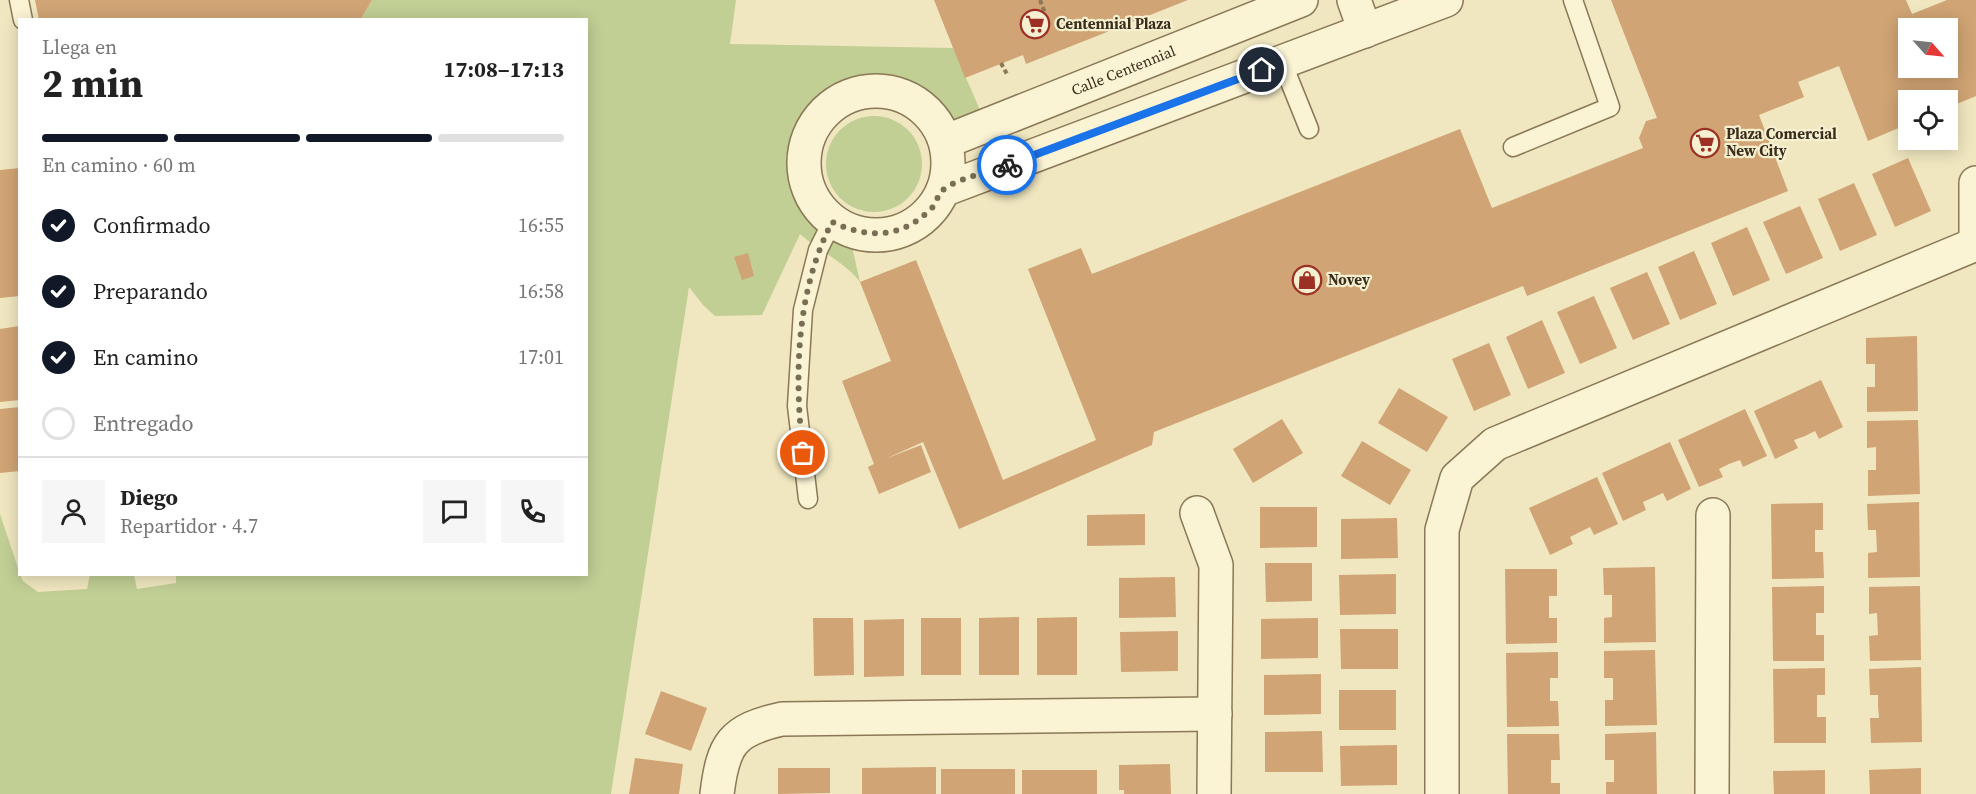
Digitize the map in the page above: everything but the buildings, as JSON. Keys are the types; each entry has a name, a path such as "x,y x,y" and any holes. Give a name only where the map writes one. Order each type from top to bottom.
{"street":[{"name":"Calle Centennial","path":"947,141 1301,0"},
{"path":"1353,0 1365,31"},
{"path":"943,190 1446,0"},
{"path":"879,91 903,96 924,109 947,141 948,174 943,190 933,208 914,225 891,234 848,229 832,222 823,213 810,192 804,169 807,145 817,123 833,105 855,94 879,91"},
{"path":"1976,183 1976,235"},
{"path":"1442,794 1442,530 1457,478 1495,444 1976,244"},
{"path":"1197,513 1215,565 1214,794"},
{"path":"1712,794 1713,515"},
{"path":"717,794 724,756 737,735 756,724 782,719 1215,714"}],"lane":[{"path":"19,0 22,18"},
{"path":"1514,147 1610,107 1573,0"},
{"path":"1282,62 1309,129"},
{"path":"808,499 797,406 803,310 818,250 832,222"}],"path":[{"path":"1040,0 1045,13"},
{"path":"1001,63 1008,76"}],"green space":[{"path":"372,0 736,0 730,44 953,48 987,126 947,141 917,104 884,90 853,95 826,114 809,142 804,173 816,204 848,229 860,282 847,269 800,234 762,315 715,316 689,287 611,794 0,794 0,514 18,568 18,576 38,592 87,589 90,576 134,576 137,589 176,583 176,576 588,576 588,18 362,17"},
{"path":"874,116 892,120 908,130 918,146 922,164 918,182 908,198 892,208 874,212 856,208 840,198 830,182 826,164 830,146 840,130 856,120"}],"way so far":[{"path":"803,453 797,406 803,310 818,250 832,222 848,229 891,234 914,225 933,208 943,190 1007,165"}],"place":[{"name":"Centennial Plaza","path":"1035,24"},
{"name":"Plaza Comercial New City","path":"1705,143"},
{"name":"Novey","path":"1307,280"}],"route":[{"path":"1007,165 1262,70"}]}
